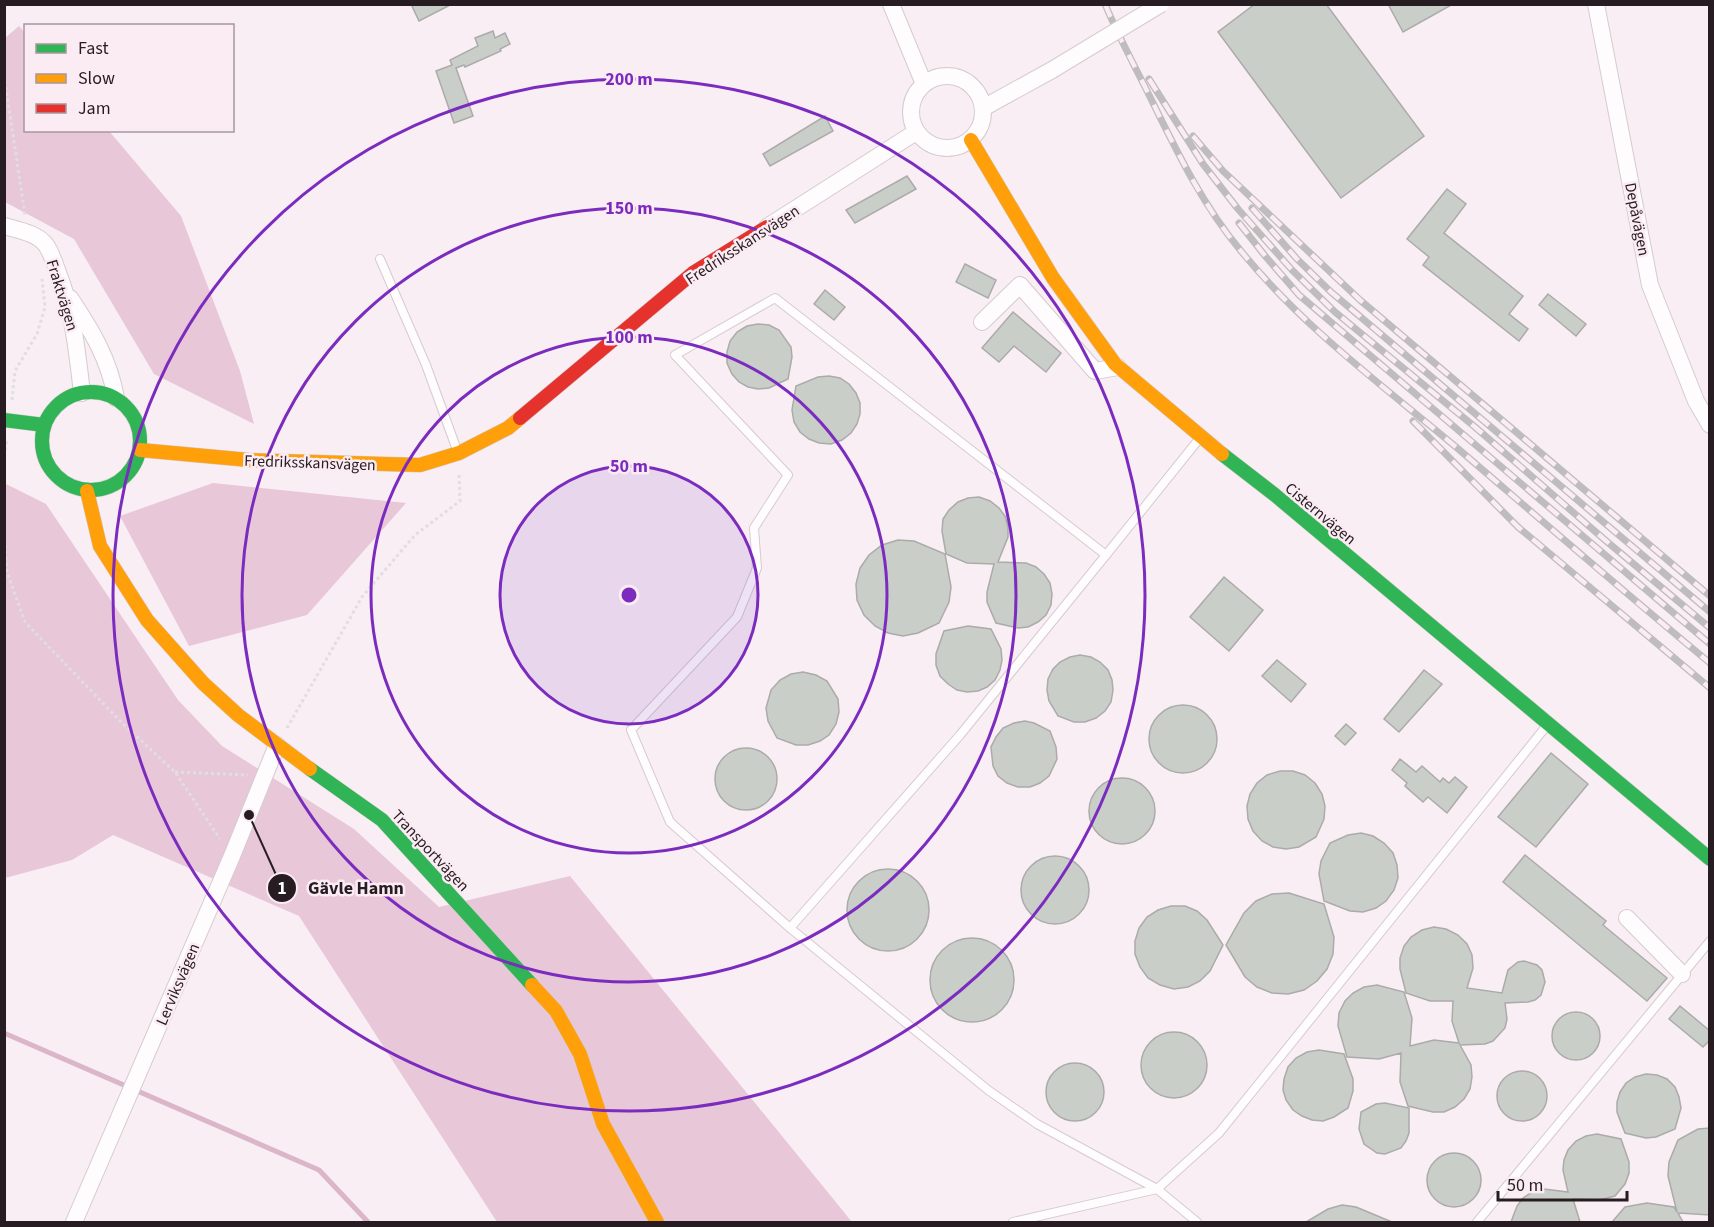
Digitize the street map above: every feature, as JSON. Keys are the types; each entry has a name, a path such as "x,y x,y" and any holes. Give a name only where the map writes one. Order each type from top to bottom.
{"street":[{"path":"891,4 924,84"},
{"path":"983,108 1052,70 1161,4"},
{"name":"Depåvägen","path":"1596,4 1650,285 1696,401 1710,425"},
{"path":"956,77 966,81 974,88 983,108 983,120 979,131 971,140 948,149 936,147 924,141 916,132 912,122 913,101 917,92 934,78 956,77"},
{"name":"Fredriksskansvägen","path":"140,450 249,460 420,465 459,453 508,428 693,273 916,132"},
{"name":"Cisternvägen","path":"971,140 1053,278 1118,367 1200,438 1275,495 1710,859"},
{"name":"Fraktvägen","path":"4,225 27,232 45,243 65,290 76,338 82,393"},
{"path":"982,322 1020,285 1095,371 1118,367"},
{"path":"65,290 96,337 111,374 116,398"},
{"path":"100,392 116,398 128,408 136,420 140,435 140,450 135,464 127,476 102,490 87,491 73,488 60,480 50,469 44,455 42,440 44,425 50,414 70,396 100,392"},
{"path":"7,420 44,425"},
{"name":"Transportvägen","path":"87,491 100,546 147,620 203,683 238,715 278,746 382,820 556,1011 580,1054 603,1124 657,1222"},
{"name":"Lerviksvägen","path":"74,1222 278,746"},
{"path":"1627,918 1682,974"}],"lane":[{"path":"380,259 426,365 459,453"},
{"path":"1106,555 775,298 675,355 788,475 754,528 757,568 737,617 631,729 670,822 790,928 988,1090 1037,1124 1157,1189 1197,1222"},
{"path":"790,928 960,735 1200,438"},
{"path":"1013,1222 1157,1189 1218,1133 1548,724"},
{"path":"1477,1222 1710,941"}],"path":[{"path":"4,75 27,232"},
{"path":"4,456 15,370 37,333 45,307 40,270"},
{"path":"278,746 362,597 415,535 460,501 459,453"},
{"path":"4,533 8,572 25,622 122,723 175,772 232,856"},
{"path":"175,772 265,776"}],"shaded area":[{"path":"19,26 24,32 24,132 110,132 181,216 240,371 254,424 154,374 74,239 5,202 5,38"},
{"path":"4,483 46,504 178,700 222,746 354,829 439,907 570,876 852,1222 497,1222 299,916 113,835 72,860 5,878"},
{"path":"213,483 406,503 307,615 189,646 120,516"}],"building":[{"path":"411,4 452,4 419,21"},
{"path":"1255,4 1326,4 1424,136 1341,198 1218,32"},
{"path":"1388,4 1453,4 1403,32"},
{"path":"493,31 495,38 505,33 510,44 500,49 501,51 465,67 464,65 456,68 473,116 454,123 436,71 452,65 450,60 478,46 475,38"},
{"path":"825,116 833,131 770,166 763,154"},
{"path":"907,176 916,189 855,223 846,210"},
{"path":"1447,189 1466,204 1444,233 1523,296 1509,314 1528,329 1519,341 1423,265 1429,257 1407,239"},
{"path":"965,264 996,280 988,298 956,282"},
{"path":"825,290 845,307 834,320 814,304"},
{"path":"1548,294 1586,324 1576,336 1539,305"},
{"path":"1013,312 1061,353 1046,372 1014,346 999,362 982,348"},
{"path":"769,325 779,330 791,347 792,357 788,379 769,388 758,389 739,382 732,374 727,363 727,352 730,341 737,332 747,326"},
{"path":"818,377 840,378 849,384 860,403 857,424 851,433 831,444 819,443 800,432 794,422 792,410 796,386"},
{"path":"979,497 990,501 1005,516 1008,537 998,562 1026,563 1036,567 1050,583 1051,605 1046,615 1028,627 1018,628 996,623 987,602 987,592 994,564 967,563 946,554 942,531 943,519 958,502"},
{"path":"898,540 914,541 945,554 951,587 949,602 939,623 918,633 903,636 888,633 875,626 864,615 857,600 856,584 860,568 869,555 882,545"},
{"path":"1224,577 1263,610 1229,651 1190,617"},
{"path":"968,626 991,629 1001,649 1002,660 995,680 978,691 967,692 957,690 940,676 936,665 936,654 944,631"},
{"path":"1080,655 1091,657 1108,670 1113,690 1111,702 1105,711 1085,722 1074,722 1058,716 1049,701 1047,690 1048,679 1053,669 1060,662"},
{"path":"1277,660 1306,684 1291,702 1262,676"},
{"path":"1424,670 1442,684 1399,732 1384,719"},
{"path":"803,672 827,681 838,699 839,712 836,724 829,735 808,745 796,745 777,738 768,721 766,708 771,690 780,680 791,674"},
{"path":"1176,705 1190,705 1202,710 1212,720 1217,739 1212,758 1202,768 1190,773 1176,773 1164,768 1154,758 1149,746 1149,732 1154,720 1164,710"},
{"path":"1025,721 1050,731 1056,747 1057,759 1049,776 1040,783 1030,787 1018,787 998,776 993,766 991,747 1003,728"},
{"path":"1346,724 1356,733 1345,745 1335,736"},
{"path":"746,748 763,753 768,757 772,762 777,779 772,796 768,801 763,805 746,810 729,805 724,801 720,796 715,779 720,762 724,757 729,753"},
{"path":"1551,753 1588,784 1536,847 1498,817"},
{"path":"1400,759 1416,772 1422,766 1440,782 1443,778 1449,783 1455,777 1467,787 1447,813 1428,797 1423,802 1405,786 1407,783 1392,770"},
{"path":"1280,771 1293,771 1305,775 1315,783 1322,794 1325,806 1324,819 1316,837 1299,847 1286,849 1273,847 1262,841 1253,831 1248,819 1247,806 1250,794 1257,783 1267,775"},
{"path":"1122,778 1135,781 1145,788 1152,798 1155,811 1152,824 1145,834 1135,841 1122,844 1109,841 1099,834 1092,824 1089,811 1092,798 1099,788 1109,781"},
{"path":"1361,833 1373,836 1393,853 1398,878 1394,890 1386,901 1376,908 1363,912 1350,911 1324,901 1319,874 1321,861 1330,843 1348,835"},
{"path":"1525,855 1606,921 1603,925 1667,978 1647,1001 1503,882"},
{"path":"1048,856 1062,856 1074,861 1084,871 1089,890 1084,909 1074,919 1062,924 1048,924 1036,919 1026,909 1021,897 1021,883 1026,871 1036,861"},
{"path":"888,869 904,872 917,881 926,894 929,910 926,926 917,939 904,948 888,951 872,948 859,939 850,926 847,910 850,894 859,881 872,872"},
{"path":"1289,893 1324,904 1334,937 1333,954 1327,969 1317,981 1304,990 1288,994 1272,993 1257,987 1245,977 1226,945 1244,913 1256,901 1272,894"},
{"path":"1171,906 1185,906 1197,911 1207,920 1223,945 1210,971 1200,981 1188,987 1174,989 1148,978 1135,954 1135,941 1139,928 1147,917"},
{"path":"1434,927 1446,929 1458,935 1467,944 1472,955 1473,968 1467,988 1502,993 1508,970 1518,962 1524,961 1537,965 1542,970 1545,982 1541,995 1535,1000 1505,1003 1507,1019 1505,1028 1493,1041 1485,1044 1460,1045 1471,1065 1470,1089 1455,1107 1444,1112 1433,1112 1408,1106 1400,1082 1401,1053 1379,1059 1347,1057 1338,1026 1339,1013 1345,1001 1364,987 1377,985 1404,992 1412,1018 1410,1046 1434,1040 1459,1043 1452,1021 1453,1001 1430,1001 1406,993 1400,969 1400,958 1404,946 1411,937 1422,930"},
{"path":"972,938 988,941 1002,950 1011,964 1014,980 1011,996 1002,1010 988,1019 972,1022 956,1019 942,1010 933,996 930,980 933,964 942,950 956,941"},
{"path":"1680,1006 1710,1031 1710,1040 1703,1047 1669,1019"},
{"path":"1571,1012 1581,1012 1593,1019 1600,1031 1600,1041 1593,1053 1581,1060 1571,1060 1556,1049 1552,1041 1552,1031 1563,1016"},
{"path":"1174,1032 1187,1035 1197,1042 1204,1052 1207,1065 1204,1078 1197,1088 1187,1095 1174,1098 1161,1095 1151,1088 1144,1078 1141,1065 1144,1052 1151,1042 1161,1035"},
{"path":"1319,1050 1344,1054 1353,1079 1353,1091 1348,1108 1323,1121 1312,1120 1293,1110 1283,1090 1288,1067 1296,1058 1307,1052"},
{"path":"1069,1063 1081,1063 1096,1071 1104,1086 1104,1098 1096,1113 1081,1121 1069,1121 1054,1113 1046,1098 1046,1086 1054,1071"},
{"path":"1522,1071 1531,1073 1542,1082 1547,1096 1545,1105 1536,1116 1522,1121 1513,1119 1502,1110 1497,1096 1499,1087 1508,1076"},
{"path":"1646,1074 1667,1079 1675,1087 1681,1108 1675,1129 1656,1137 1646,1138 1625,1133 1617,1112 1617,1102 1626,1083"},
{"path":"1385,1103 1409,1108 1409,1133 1401,1148 1385,1154 1377,1153 1364,1144 1359,1129 1361,1112 1376,1104"},
{"path":"1710,1128 1710,1215 1678,1213 1683,1222 1612,1222 1625,1207 1647,1203 1674,1207 1677,1212 1668,1176 1669,1162 1678,1140 1698,1129"},
{"path":"1597,1134 1621,1139 1629,1162 1629,1173 1625,1184 1615,1196 1599,1200 1573,1199 1580,1222 1511,1222 1517,1206 1532,1192 1544,1189 1568,1192 1563,1170 1568,1150 1576,1141"},
{"path":"1454,1153 1464,1155 1473,1161 1479,1170 1481,1180 1479,1190 1473,1199 1464,1205 1454,1207 1444,1205 1435,1199 1429,1190 1427,1180 1429,1170 1435,1161 1444,1155"},
{"path":"1342,1205 1356,1207 1392,1222 1306,1222 1328,1209"}],"waterway":[{"path":"4,1033 319,1170 368,1222"}],"railway":[{"path":"1105,4 1192,180 1228,234 1265,279 1344,354 1710,663"},
{"path":"1149,79 1203,164 1238,209 1292,270 1335,312 1475,427 1710,628"},
{"path":"1193,136 1223,171 1360,300 1710,596"},
{"path":"1252,208 1297,259 1331,292 1710,612"},
{"path":"1239,223 1299,295 1710,644"},
{"path":"1413,421 1518,527 1710,688"}],"traffic: fast":[{"path":"91,392 110,396 126,406 136,422 140,441 136,460 126,476 110,486 91,490 72,486 56,476 46,460 42,441 46,422 56,406 72,396 91,392"},
{"path":"4,420 44,425"},
{"path":"1222,454 1275,495 1710,859"},
{"path":"310,769 382,820 532,985"}],"traffic: slow":[{"path":"971,140 1053,278 1115,364 1222,454"},
{"path":"140,450 249,460 420,465 459,453 508,428 520,418"},
{"path":"87,491 100,546 147,620 203,683 238,715 310,769"},
{"path":"532,985 556,1011 580,1054 603,1124 657,1222"}],"traffic: jam":[{"path":"520,418 693,273 767,227"}],"place":[{"name":"Gävle Hamn","path":"249,815"}]}
